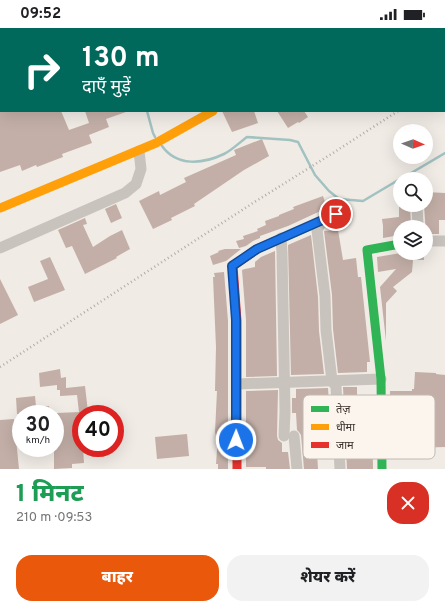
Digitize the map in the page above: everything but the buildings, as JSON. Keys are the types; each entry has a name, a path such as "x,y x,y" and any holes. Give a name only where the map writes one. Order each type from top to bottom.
{"street":[{"path":"0,208 139,151 175,133 211,112"},
{"path":"0,248 125,193 136,184 141,169 139,151"},
{"path":"237,469 236,320 232,266 257,249 336,214"},
{"path":"322,221 317,230 325,296 326,330 332,381 336,386 336,395"},
{"path":"280,238 282,261 285,411 297,469"},
{"path":"433,241 445,241"},
{"path":"380,395 367,250 393,245"},
{"path":"237,384 380,379"},
{"path":"340,459 340,469"},
{"path":"382,459 382,469"}],"waterway":[{"path":"147,112 155,137"},
{"path":"162,146 175,158 191,162 208,160 224,154 247,137 290,140 298,142 315,175 329,191 339,199 363,201 393,183"},
{"path":"413,172 445,153"}],"railway":[{"path":"0,367 396,112"}],"traffic: fast":[{"path":"273,242 337,214"},
{"path":"381,395 381,379 367,250 393,245"},
{"path":"382,459 382,469"}],"traffic: slow":[{"path":"0,208 156,143 211,112"}],"traffic: jam":[{"path":"237,469 237,321 233,266 257,249 273,242"}],"route":[{"path":"236,440 236,320 232,266 257,249 336,214"}]}
